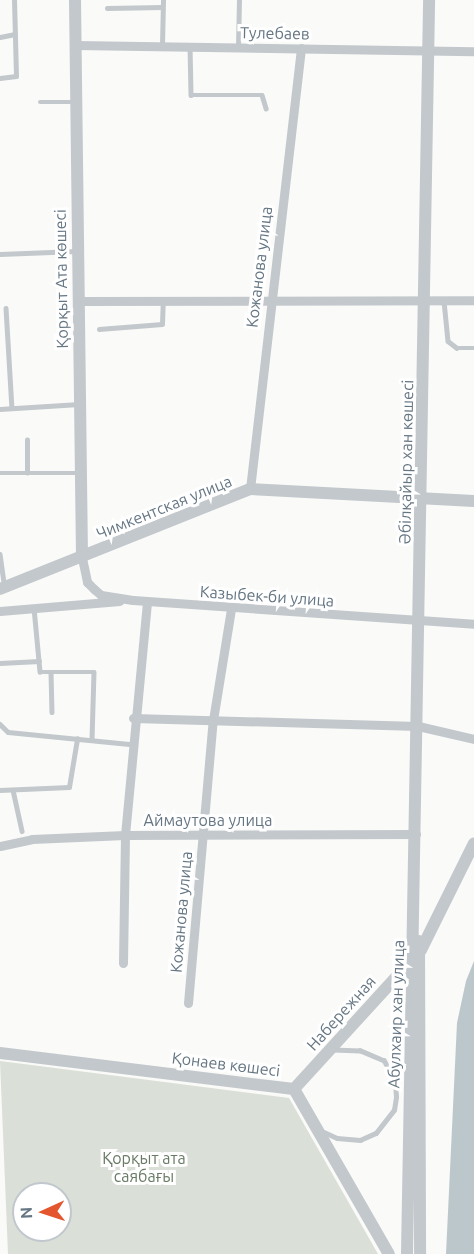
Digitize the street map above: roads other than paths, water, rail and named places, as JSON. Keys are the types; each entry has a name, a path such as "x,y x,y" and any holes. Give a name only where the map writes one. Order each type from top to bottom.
{"street":[{"name":"Қорқыт Ата көшесі","path":"75,0 82,558"},
{"name":"Әбілқайыр хан көшесі","path":"416,925 429,0"},
{"name":"Тулебаев","path":"75,45 474,51"},
{"name":"Кожанова улица","path":"249,489 269,299 301,48"},
{"path":"77,301 474,300"},
{"name":"Чимкентская улица","path":"2,588 82,558 249,489 474,501"},
{"name":"Казыбек-би улица","path":"82,558 87,582 101,595 147,602 231,609 420,623 474,624"},
{"path":"0,611 133,600"},
{"path":"123,963 124,835 133,718 147,602"},
{"name":"Кожанова улица","path":"188,1003 213,720 231,609"},
{"path":"133,718 418,726 474,739"},
{"name":"Аймаутова улица","path":"0,846 32,839 124,835 416,834"},
{"path":"421,950 474,843"},
{"name":"Абулхаир хан улица","path":"416,925 421,950 420,1254"},
{"name":"Абулхаир хан улица","path":"407,1254 412,960 416,925"},
{"name":"Набережная","path":"294,1089 421,950"},
{"name":"Қонаев көшесі","path":"0,1053 294,1089 389,1254"}],"lane":[{"path":"0,78 16,76 14,0"},
{"path":"148,0 149,7"},
{"path":"162,0 162,46"},
{"path":"238,47 239,0"},
{"path":"107,8 162,7"},
{"path":"0,37 15,34"},
{"path":"190,46 191,95 262,94 266,108"},
{"path":"40,102 76,102"},
{"path":"0,254 77,251"},
{"path":"99,328 162,324 163,300"},
{"path":"444,300 448,341 457,348 474,348"},
{"path":"6,308 12,408"},
{"path":"0,409 79,404"},
{"path":"27,440 27,473"},
{"path":"0,473 80,472"},
{"path":"0,554 2,588"},
{"path":"34,608 40,672 94,672 92,740"},
{"path":"0,663 39,661"},
{"path":"51,672 52,712"},
{"path":"0,724 8,732 131,744"},
{"path":"0,790 69,787 77,739"},
{"path":"13,790 22,831"},
{"path":"316,1127 329,1136 360,1140 376,1133 386,1121 396,1097 395,1081 384,1061 360,1051 329,1050"}],"park label":[{"name":"Қорқыт ата саябағы","path":"144,1167"}]}
